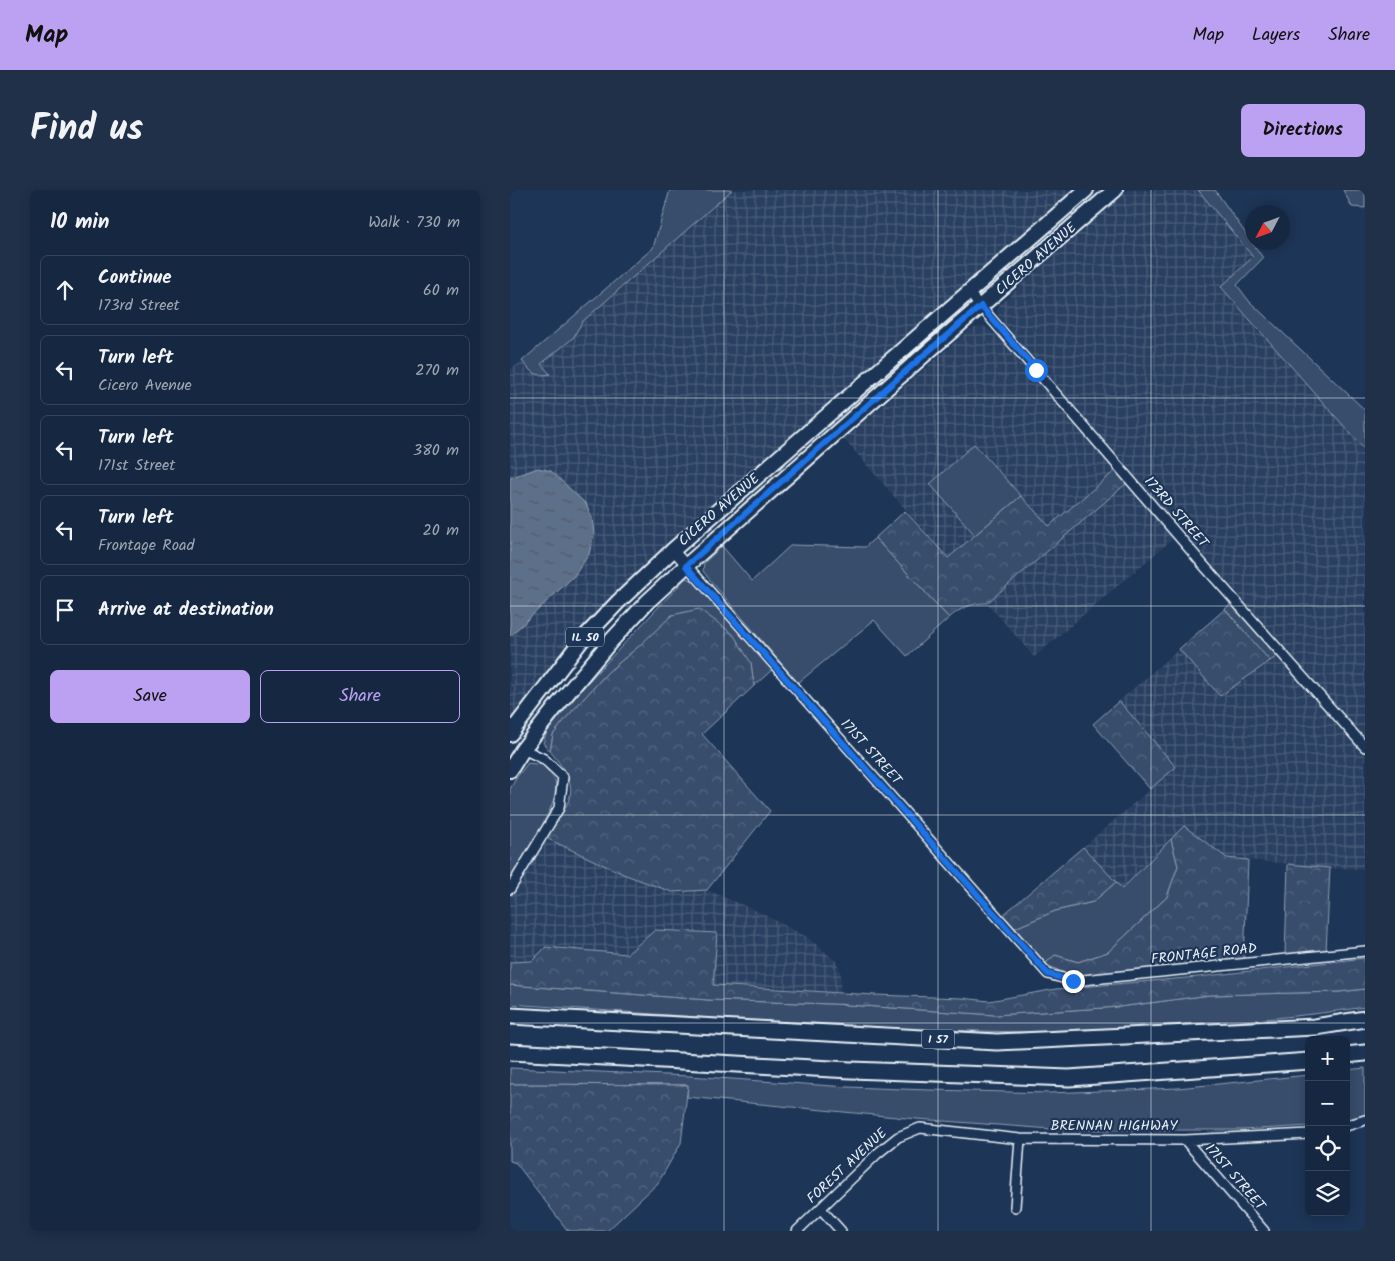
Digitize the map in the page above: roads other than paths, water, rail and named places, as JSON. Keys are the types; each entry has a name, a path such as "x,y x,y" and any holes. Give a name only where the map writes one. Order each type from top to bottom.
{"highway":[{"name":"I 57","path":"510,1016 997,1042 1316,1028 1365,1019"},
{"path":"510,1052 851,1070 1068,1078 1305,1061"},
{"path":"1350,1054 1365,1052"}],"main road":[{"name":"CICERO AVENUE","path":"510,734 581,641 618,602 673,550 1086,190"},
{"name":"CICERO AVENUE","path":"510,770 523,749 555,708 610,642 647,602 924,355 1115,190"}],"street":[{"name":"173RD STREET","path":"969,292 1206,568 1365,747"},
{"name":"171ST STREET","path":"673,550 1048,974"},
{"path":"510,889 559,808 563,776 544,759 523,749"},
{"name":"FRONTAGE ROAD","path":"1048,974 1073,981 1365,951"},
{"path":"1350,1125 1365,1120"},
{"name":"BRENNAN HIGHWAY","path":"920,1128 1020,1139 1185,1140 1305,1134"},
{"name":"FOREST AVENUE","path":"797,1231 878,1153 898,1138 920,1128"},
{"path":"1014,1207 1020,1139"},
{"name":"171ST STREET","path":"1185,1140 1264,1231"},
{"path":"821,1209 841,1231"}],"water":[{"path":"538,468 551,471 586,504 592,519 594,533 589,554 574,576 510,636 510,478"}]}
